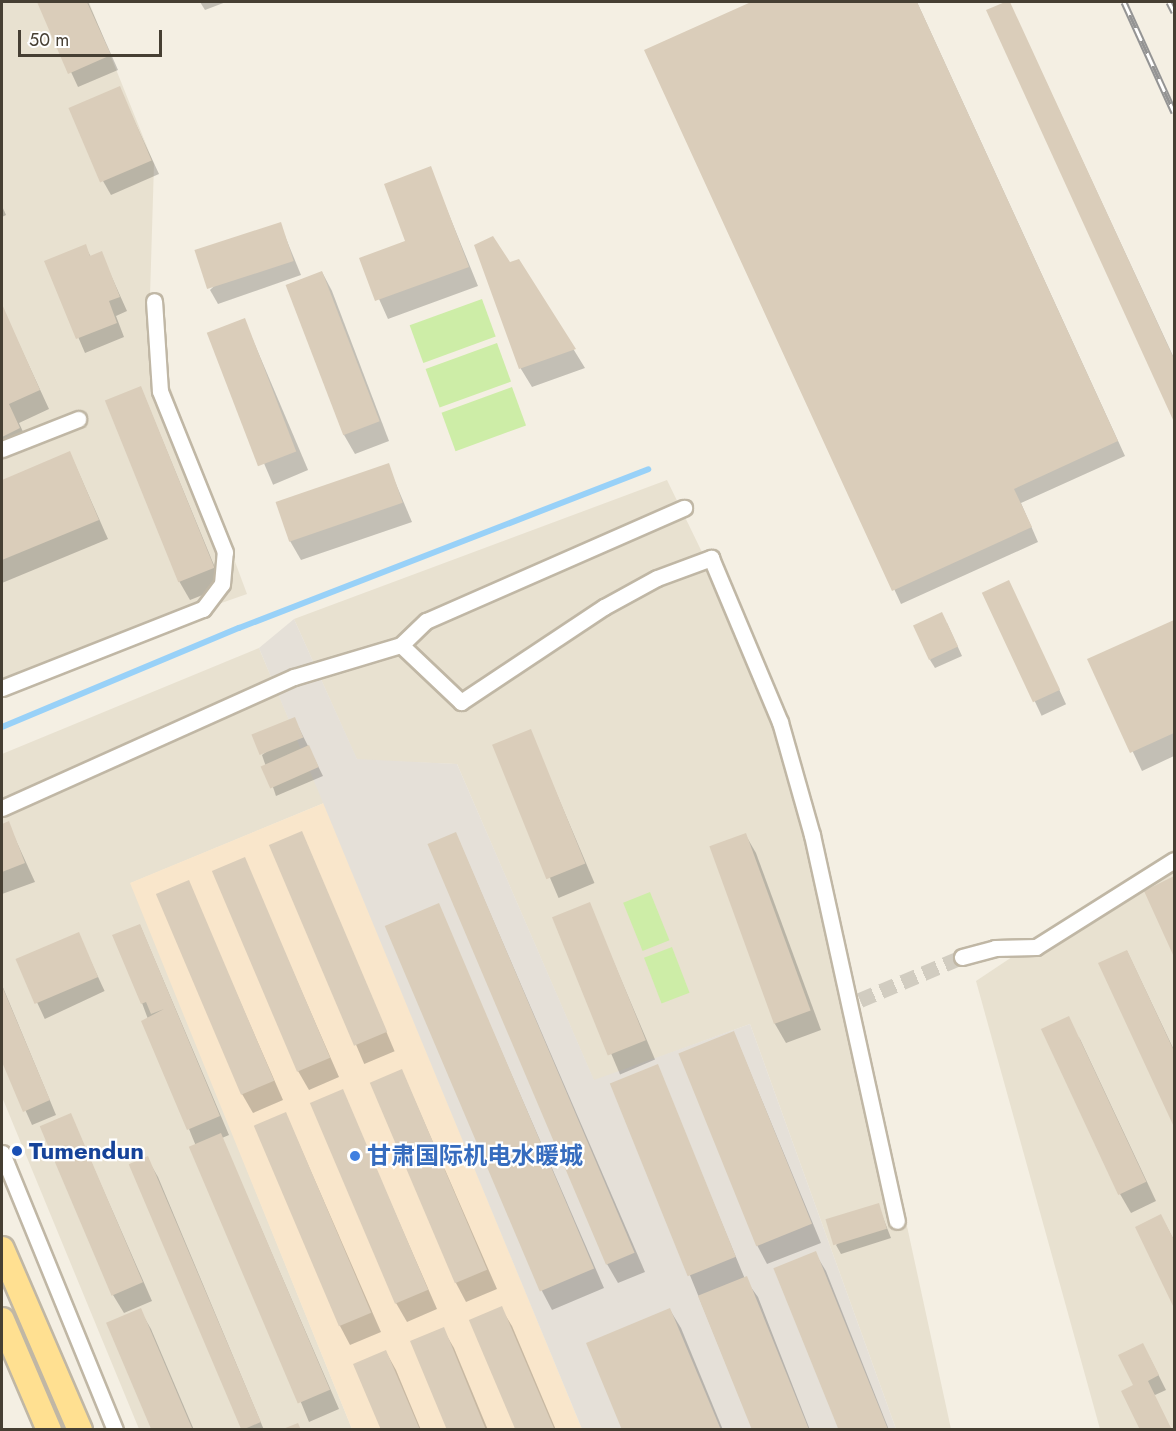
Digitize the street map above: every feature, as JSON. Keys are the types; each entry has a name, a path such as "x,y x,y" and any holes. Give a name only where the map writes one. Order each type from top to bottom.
{"main road":[{"path":"2,1249 80,1430"},
{"path":"2,1320 50,1430"}],"street":[{"path":"2,688 203,609 222,584 225,552 160,391 154,301"},
{"path":"2,449 78,420"},
{"path":"2,808 294,677 401,645 426,621 684,508"},
{"path":"401,645 461,702 604,607 657,578 711,558 780,722 812,835 856,1002 897,1221"},
{"path":"962,957 995,948 1036,947 1174,860"},
{"path":"2,1153 115,1430"}],"shaded area":[{"path":"2,2 89,2 154,164 149,330 247,594 2,680"},
{"path":"667,480 766,684 892,1157 951,1429 896,1429 750,1024 594,1081 457,764 357,760 294,619"},
{"path":"294,619 357,759 457,764 594,1080 750,1024 896,1429 582,1429 259,648"},
{"path":"259,648 324,803 131,883 352,1429 139,1429 2,1097 2,754"},
{"name":"甘肃国际机电水暖城","path":"324,803 582,1429 352,1429 130,883"},
{"path":"1174,849 1174,1429 1100,1429 976,981"}],"green space":[{"path":"482,299 496,337 423,363 410,325"},
{"path":"497,343 511,382 440,408 426,369"},
{"path":"512,387 526,426 456,451 442,413"},
{"path":"650,892 669,940 643,951 623,903"},
{"path":"672,947 690,993 662,1003 644,958"}],"building":[{"path":"37,2 87,2 111,55 68,74"},
{"path":"751,2 917,2 1118,441 1014,489 1032,527 892,591 644,50"},
{"path":"1010,2 1174,359 1174,422 986,10"},
{"path":"120,86 152,161 100,182 68,108"},
{"path":"431,166 469,267 375,301 359,258 405,241 384,184"},
{"path":"281,222 294,261 207,289 194,250"},
{"path":"493,236 510,262 519,259 576,349 519,369 474,245"},
{"path":"86,244 90,256 102,251 120,297 109,301 117,323 76,339 44,261"},
{"path":"322,271 380,421 343,435 286,285"},
{"path":"2,304 40,390 9,404 20,428 2,437"},
{"path":"245,318 296,452 258,466 207,333"},
{"path":"141,386 214,568 178,582 105,401"},
{"path":"70,451 99,520 2,560 2,480"},
{"path":"389,463 403,503 289,542 276,502"},
{"path":"1009,580 1060,690 1033,702 982,593"},
{"path":"942,612 958,646 929,660 913,626"},
{"path":"1174,620 1174,733 1130,753 1087,659"},
{"path":"295,717 303,737 260,755 251,735"},
{"path":"531,729 585,863 546,879 492,745"},
{"path":"309,745 319,767 270,788 261,767"},
{"path":"9,821 25,863 2,872 2,824"},
{"path":"302,831 387,1032 354,1046 269,845"},
{"path":"456,832 635,1253 606,1265 427,844"},
{"path":"746,833 811,1011 774,1024 709,846"},
{"path":"245,857 330,1058 297,1072 212,871"},
{"path":"1174,876 1174,957 1144,891"},
{"path":"189,880 274,1081 241,1095 156,894"},
{"path":"590,902 646,1040 608,1056 552,917"},
{"path":"439,903 594,1268 540,1291 385,926"},
{"path":"140,924 220,1116 187,1130 141,1021 164,1009 151,1014 146,1002 141,1004 112,935"},
{"path":"79,932 98,977 35,1004 15,959"},
{"path":"1127,950 1174,1051 1174,1127 1098,963"},
{"path":"2,986 50,1100 23,1112 2,1062"},
{"path":"1069,1016 1146,1182 1118,1195 1041,1029"},
{"path":"734,1031 812,1224 756,1246 678,1053"},
{"path":"658,1064 736,1257 688,1276 610,1083"},
{"path":"402,1069 487,1270 455,1283 370,1083"},
{"path":"343,1089 428,1290 395,1304 310,1103"},
{"path":"286,1112 371,1313 339,1326 254,1126"},
{"path":"71,1113 143,1282 112,1296 40,1126"},
{"path":"221,1133 330,1390 298,1403 189,1147"},
{"path":"148,1156 261,1422 241,1430 129,1164"},
{"path":"879,1203 887,1229 833,1245 825,1219"},
{"path":"1161,1214 1174,1240 1174,1308 1135,1227"},
{"path":"816,1251 888,1430 839,1430 773,1268"},
{"path":"747,1276 809,1430 752,1430 698,1296"},
{"path":"502,1306 554,1429 516,1430 469,1320"},
{"path":"141,1308 193,1430 152,1430 106,1323"},
{"path":"670,1308 721,1430 622,1430 586,1343"},
{"path":"444,1327 486,1430 447,1430 410,1341"},
{"path":"1143,1343 1159,1375 1148,1381 1172,1430 1140,1430 1121,1391 1133,1385 1118,1355"},
{"path":"386,1350 420,1430 381,1430 353,1364"},
{"path":"298,1423 301,1430 283,1430 283,1429"}],"waterway":[{"path":"2,727 239,628 648,469"}],"tunnel":[{"path":"860,1000 962,957"}],"railway":[{"path":"1124,2 1174,112"},
{"path":"1169,2 1174,12"}],"place":[{"name":"Tumendun","path":"17,1151"},
{"name":"甘肃国际机电水暖城","path":"355,1156"}]}
